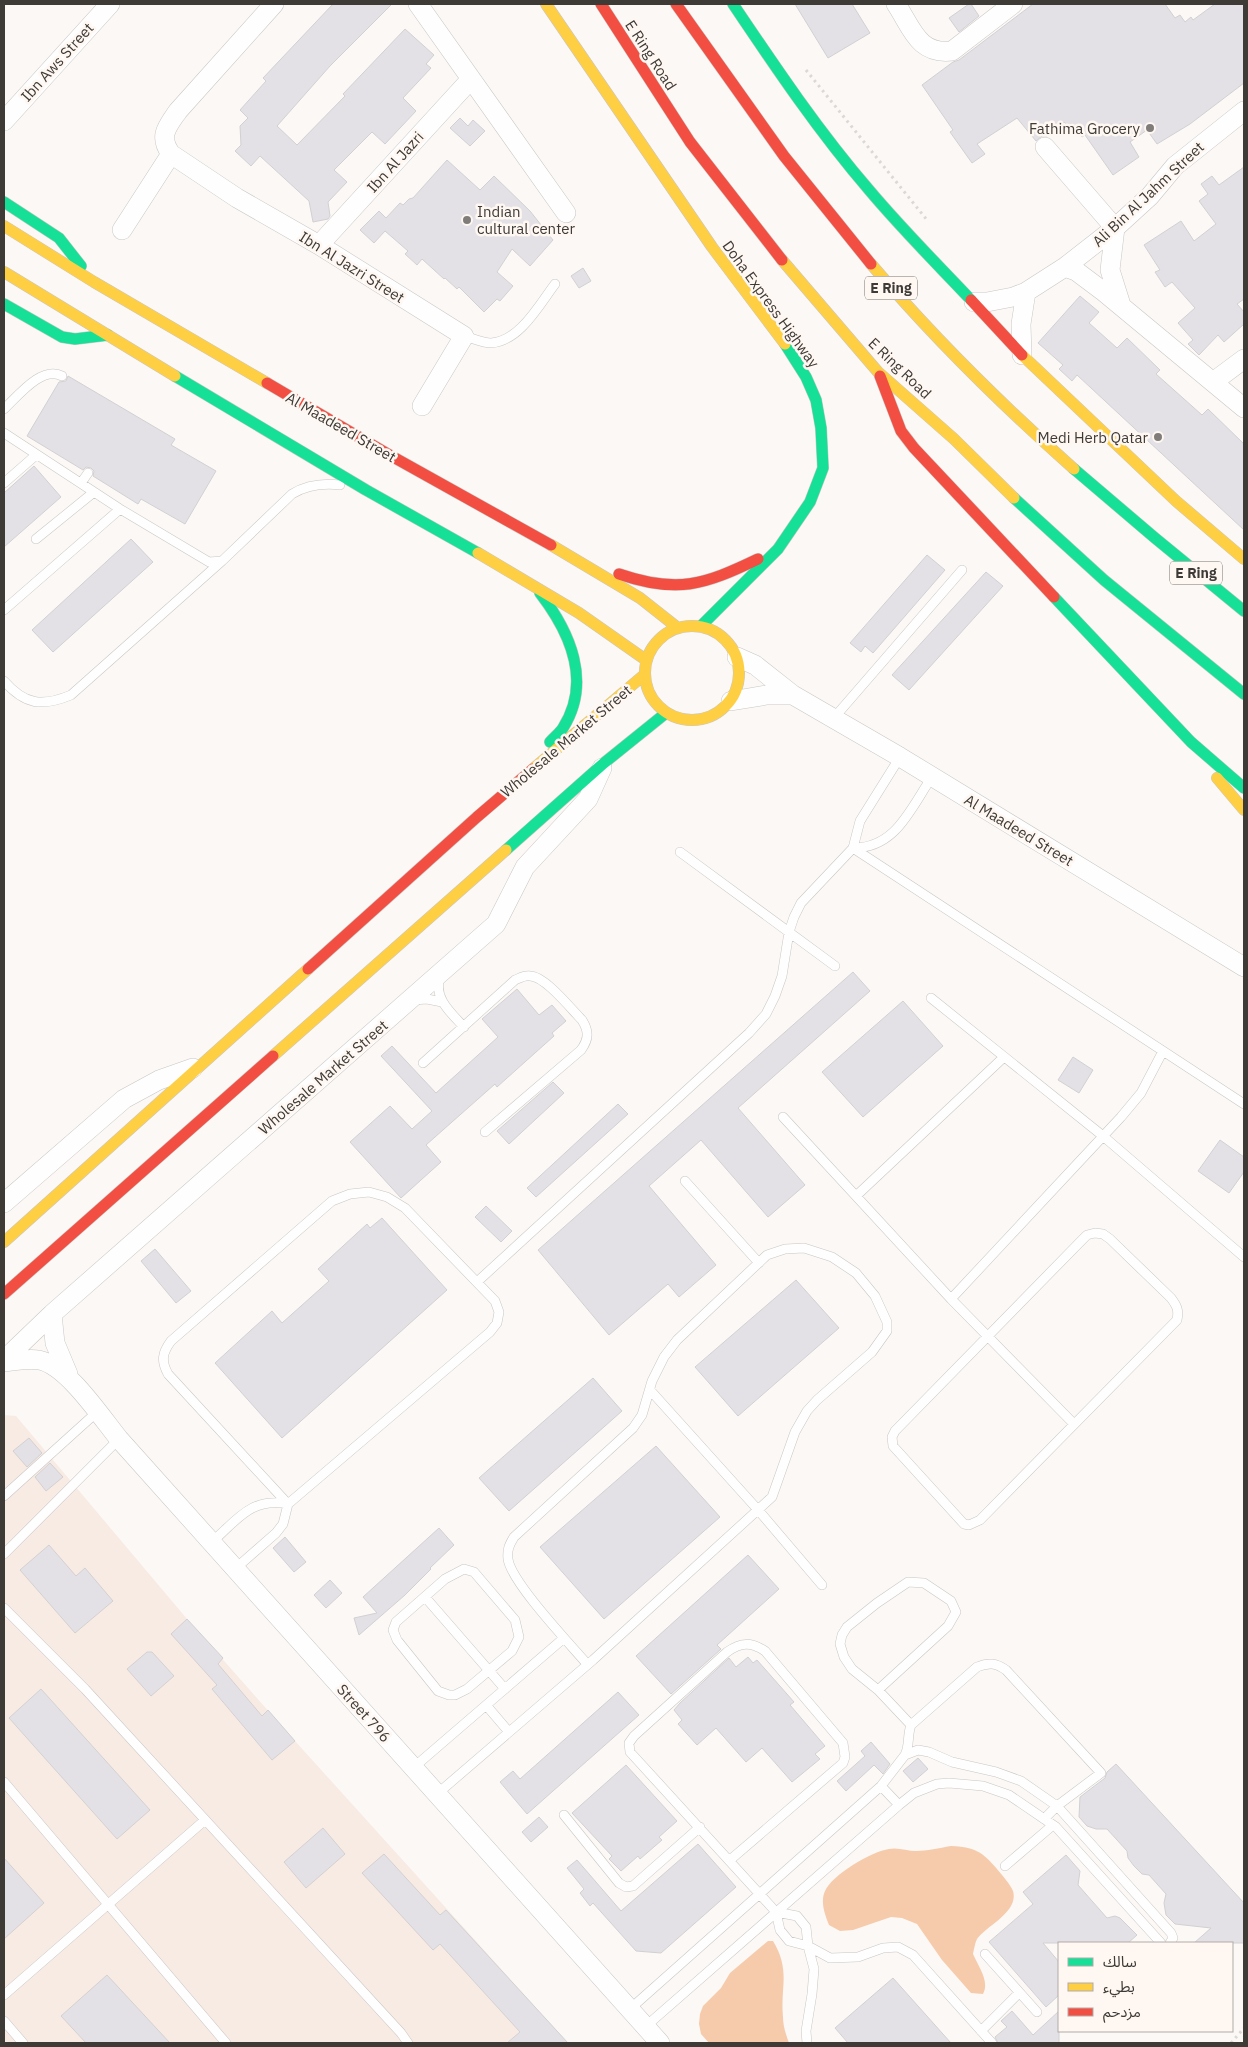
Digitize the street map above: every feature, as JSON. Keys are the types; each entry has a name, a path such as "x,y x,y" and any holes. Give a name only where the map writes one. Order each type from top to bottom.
{"main road":[{"name":"Doha Express Highway","path":"546,4 712,247 791,352 806,377 816,400 822,428 823,468 810,502 778,549 700,626"},
{"name":"E Ring Road","path":"601,4 690,142 797,279 878,372 954,439 1031,514 1104,580 1244,694"},
{"name":"E Ring","path":"676,4 780,152 853,244 903,301 992,394 1074,469 1148,535 1244,611"},
{"path":"733,4 803,107 845,161 892,216 1022,355 1169,495 1244,559"},
{"path":"4,202 59,238 94,282"},
{"name":"Al Maadeed Street","path":"4,226 94,282 386,453 566,553 640,598 678,628"},
{"path":"4,272 365,490 532,583 589,618 646,660"},
{"path":"4,304 62,337 75,340 108,335"},
{"path":"878,372 899,425 914,448 1201,751 1244,788"},
{"path":"566,553 641,582 680,587 697,585 719,578 778,549"},
{"path":"477,817 563,728 577,694 575,658 566,630 549,603 532,583"},
{"path":"689,625 700,626 716,632 729,643 737,657 740,672 738,687 731,701 721,711 701,719 679,719 666,713 650,697 644,675 646,660 658,640 667,632 689,625"},
{"name":"Wholesale Market Street","path":"4,1242 196,1067 340,941 477,817 644,675"},
{"name":"Wholesale Market Street","path":"4,1294 604,763 666,713"},
{"path":"1201,751 1218,779 1244,810"}],"street":[{"name":"Ibn Aws Street","path":"4,121 109,4"},
{"path":"122,230 171,154 165,146 164,138 167,127 178,111 274,4"},
{"path":"418,4 566,213"},
{"path":"896,4 923,46 942,52 952,51 1014,4"},
{"name":"Ibn Al Jazri","path":"320,245 471,79"},
{"name":"Ali Bin Al Jahm Street","path":"974,302 1000,301 1026,292 1065,267 1115,228 1150,196 1175,166 1244,112"},
{"path":"1045,147 1115,228 1110,270 1121,305"},
{"name":"Ibn Al Jazri Street","path":"171,154 237,198 320,245 464,336"},
{"path":"1065,267 1076,271 1121,305 1244,408"},
{"path":"1022,355 1020,324 1026,292"},
{"path":"422,406 464,336"},
{"path":"1213,382 1244,359"},
{"name":"Al Maadeed Street","path":"737,657 755,665 794,695 833,719 900,757 1244,967"},
{"name":"Al Maadeed Street","path":"731,701 767,694 794,695"},
{"name":"Wholesale Market Street","path":"4,1361 52,1314 496,924 525,867 588,799 604,763"},
{"name":"Wholesale Market Street","path":"4,1204 108,1111 124,1099 159,1080 196,1067"},
{"name":"Street 796","path":"52,1314 55,1343 71,1380"},
{"name":"Street 796","path":"4,1361 40,1360 53,1365 71,1380 119,1439 660,2043"}],"lane":[{"path":"464,336 489,343 505,340 523,326 555,284"},
{"path":"12,317 32,321"},
{"path":"4,409 38,378 51,373 62,376"},
{"path":"4,433 200,559 209,562 222,561"},
{"path":"4,483 36,455"},
{"path":"81,484 88,473"},
{"path":"4,681 13,692 27,700 41,704 55,702 71,695 222,561 292,494 302,488 331,484 365,490"},
{"path":"36,539 94,492"},
{"path":"4,610 120,509"},
{"path":"833,719 962,570"},
{"path":"477,1282 749,1033 766,1014 782,976 789,932 801,903 853,848 860,820 900,757"},
{"path":"853,848 875,845 890,836 932,777"},
{"path":"853,848 1244,1104"},
{"path":"680,852 835,966"},
{"path":"441,973 438,988 442,1002 464,1027"},
{"path":"423,1063 515,980 529,975 543,980 586,1027 588,1035 586,1044 581,1050 485,1132"},
{"path":"931,998 1104,1136 1244,1257"},
{"path":"411,1000 428,999 442,1002"},
{"path":"951,1299 1104,1136 1141,1093 1163,1051"},
{"path":"856,1196 1004,1057"},
{"path":"783,1117 951,1299 1074,1424"},
{"path":"686,1181 759,1263"},
{"path":"236,1568 280,1528 283,1524 288,1504 490,1332 497,1323 498,1312 495,1301 405,1208 387,1197 369,1192 350,1194 332,1201 171,1341 165,1348 162,1357 163,1366 168,1374 288,1504"},
{"path":"1103,1234 1171,1298 1176,1304 1177,1320 1074,1424 975,1524 969,1525 959,1520 898,1452 893,1446 892,1438 895,1431 1087,1235 1103,1234"},
{"path":"437,1794 587,1664 759,1511 772,1497 795,1432 807,1411 872,1352 887,1332 888,1322 875,1296 856,1273 826,1254 804,1248 785,1249 767,1254 677,1340 664,1357 652,1381 642,1415 633,1428 514,1537 508,1548 511,1568 521,1585 587,1664"},
{"path":"650,1390 759,1511 822,1585"},
{"path":"4,1496 97,1412"},
{"path":"4,1554 119,1439"},
{"path":"212,1542 252,1507 274,1501 288,1504"},
{"path":"470,1570 474,1572 515,1620 519,1638 512,1650 488,1671 467,1689 456,1695 442,1694 393,1635 393,1627 396,1622 445,1579 460,1571 470,1570"},
{"path":"878,1690 948,1626 956,1612 951,1602 924,1583 908,1582 877,1603 847,1627 842,1635 840,1644 844,1657 862,1678 878,1690 911,1725"},
{"path":"425,1597 505,1689"},
{"path":"4,1608 85,1689 401,2033 408,2043"},
{"path":"413,1768 564,1638"},
{"path":"730,1860 843,1764 845,1757 843,1744 765,1651 755,1645 745,1644 737,1645 727,1652 634,1736 629,1743 630,1752 776,1912 780,1930 790,1942 808,1946 830,1958 841,1959 858,1957 883,1948 898,1947 913,1955 992,2043"},
{"path":"630,2009 881,1786 905,1755 909,1746 908,1735 911,1725 977,1667 991,1663 999,1665 1006,1670 1101,1773 1057,1806 1044,1819"},
{"path":"486,1705 509,1732"},
{"path":"905,1755 918,1750 929,1752 952,1762 996,1772 1020,1782 1057,1806 1171,1933 1173,1938 1171,1942"},
{"path":"4,1782 226,2043"},
{"path":"645,2027 899,1805 914,1793 937,1784 960,1783 983,1786 1010,1795 1053,1825 1160,1942"},
{"path":"881,1786 899,1805"},
{"path":"564,1815 626,1887 633,1886 700,1827"},
{"path":"4,1995 205,1820"},
{"path":"1006,1866 1053,1825"},
{"path":"776,1912 797,1916 806,1927 808,1946 814,1969 806,2031 807,2043"},
{"path":"985,1954 1037,2012"},
{"path":"981,2031 1019,1993"},
{"path":"4,2021 23,2043"}],"path":[{"path":"804,67 931,225"},
{"path":"1231,2043 1244,2028"}],"shaded area":[{"path":"4,1415 16,1416 187,1619 568,2043 4,2043"},
{"path":"951,1846 966,1847 982,1854 997,1869 1013,1891 1014,1899 1007,1912 977,1939 975,1944 973,1954 985,1984 983,1994 971,1993 942,1960 917,1924 902,1918 891,1917 853,1930 840,1931 829,1925 824,1908 824,1895 829,1885 844,1871 873,1854 892,1849 920,1851"},
{"path":"768,1941 773,1941 782,1961 784,1979 783,2020 789,2043 709,2043 701,2034 699,2024 703,2006 721,1988 730,1973"}],"building":[{"path":"333,4 392,4 330,66 277,126 297,145 345,96 343,94 405,29 434,55 426,64 431,68 403,98 416,111 385,144 372,132 334,170 347,182 328,202 330,216 328,219 313,222 309,201 260,156 251,166 235,151 241,145 240,126 248,118 240,110 266,81 263,78"},
{"path":"795,4 852,4 870,33 828,58"},
{"path":"971,4 979,16 959,32 949,18"},
{"path":"1033,4 1165,4 1175,18 1180,15 1185,22 1191,17 1193,20 1215,4 1244,4 1244,83 1190,124 1157,144 1147,130 1130,142 1139,157 1113,175 1085,135 1082,137 1071,123 1068,126 1064,122 1047,136 1042,136 1036,141 1017,118 977,144 985,154 972,163 950,132 953,130 922,85 953,62 959,60"},
{"path":"460,118 468,126 473,120 485,131 470,146 450,128"},
{"path":"447,160 480,190 494,176 530,211 553,240 530,266 512,249 497,272 513,286 500,301 497,299 484,312 459,287 457,289 422,259 417,265 405,254 408,251 385,231 374,243 360,230 379,211 386,218 400,203 403,205 413,198"},
{"path":"1244,167 1244,299 1237,304 1244,312 1244,324 1224,342 1218,335 1199,355 1188,344 1193,340 1178,323 1195,308 1172,282 1165,287 1155,272 1160,270 1144,245 1181,221 1194,241 1216,224 1199,201 1208,194 1201,184 1212,176 1219,185"},
{"path":"583,268 591,281 579,288 571,276"},
{"path":"1080,296 1099,312 1089,323 1117,348 1127,338 1160,370 1156,374 1202,415 1208,409 1244,444 1244,530 1077,375 1072,381 1059,369 1063,365 1038,343"},
{"path":"68,376 175,439 171,445 216,471 185,524 141,499 138,504 93,476 94,471 91,468 86,467 83,470 27,436 59,382 66,381"},
{"path":"34,466 61,497 4,547 4,493"},
{"path":"131,539 153,562 53,652 32,630"},
{"path":"927,555 945,570 873,653 865,646 861,652 850,643"},
{"path":"986,572 1003,586 909,690 892,675"},
{"path":"853,972 870,991 738,1108 805,1185 768,1217 701,1140 649,1186 716,1265 679,1297 668,1284 609,1335 538,1250"},
{"path":"517,989 539,1015 552,1005 566,1021 552,1033 554,1036 497,1087 495,1084 426,1145 441,1162 401,1198 350,1142 390,1106 412,1129 432,1111 381,1056 392,1046 436,1093 498,1037 482,1019"},
{"path":"903,1001 943,1046 863,1117 822,1072"},
{"path":"1073,1057 1093,1070 1079,1093 1058,1080"},
{"path":"553,1082 564,1093 509,1144 497,1131"},
{"path":"618,1104 628,1114 536,1197 527,1188"},
{"path":"1220,1140 1244,1157 1244,1172 1229,1193 1198,1171"},
{"path":"486,1206 512,1231 501,1242 475,1217"},
{"path":"382,1218 447,1290 282,1438 215,1363 272,1311 282,1323 329,1281 318,1269 367,1224 370,1228"},
{"path":"155,1249 191,1291 176,1303 141,1261"},
{"path":"796,1280 839,1328 738,1416 695,1367"},
{"path":"593,1378 622,1411 509,1511 479,1478"},
{"path":"29,1438 42,1453 27,1467 13,1451"},
{"path":"656,1446 720,1517 604,1619 540,1547"},
{"path":"50,1463 63,1477 46,1491 35,1477"},
{"path":"439,1528 454,1545 405,1595 359,1635 354,1618 377,1613 363,1597"},
{"path":"285,1537 306,1562 294,1572 273,1548"},
{"path":"49,1545 76,1576 85,1568 113,1601 75,1633 20,1570"},
{"path":"748,1555 779,1589 717,1645 721,1649 671,1694 636,1656"},
{"path":"330,1580 342,1593 326,1608 314,1595"},
{"path":"187,1619 223,1658 218,1664 262,1716 268,1710 295,1741 272,1760 212,1689 217,1685 171,1634"},
{"path":"147,1652 152,1652 174,1676 151,1696 127,1669"},
{"path":"748,1657 753,1663 757,1660 794,1702 790,1705 825,1746 815,1754 820,1759 792,1782 762,1748 746,1762 716,1728 697,1745 678,1724 682,1720 674,1710 680,1703 729,1658 736,1667"},
{"path":"41,1689 150,1810 117,1839 9,1718"},
{"path":"618,1692 639,1715 527,1814 500,1782 513,1771 520,1779"},
{"path":"871,1742 890,1764 883,1774 874,1765 846,1791 837,1781 865,1756 861,1751"},
{"path":"918,1758 928,1769 913,1782 903,1771"},
{"path":"1116,1764 1244,1903 1244,1943 1195,1942 1211,1928 1175,1924 1166,1915 1164,1903 1166,1894 1149,1875 1142,1874 1134,1866 1128,1858 1127,1851 1107,1829 1096,1829 1087,1826 1079,1817 1080,1797 1105,1778 1107,1772"},
{"path":"626,1765 677,1821 659,1837 662,1840 640,1859 638,1856 621,1871 609,1859 612,1856 572,1813"},
{"path":"539,1817 548,1827 531,1842 522,1832"},
{"path":"323,1828 345,1854 306,1888 284,1862"},
{"path":"698,1844 736,1887 661,1953 636,1951 593,1903 590,1906 580,1893 584,1889 567,1868 577,1860 621,1911"},
{"path":"384,1854 440,1915 446,1910 568,2043 507,2043 520,2032 440,1944 433,1950 362,1873"},
{"path":"1066,1855 1080,1871 1078,1885 1107,1918 1115,1916 1120,1918 1137,1935 1129,1942 1043,1943 1058,1961 1058,1996 1046,2007 989,1942 1033,1904 1023,1892"},
{"path":"4,1858 44,1903 4,1939"},
{"path":"107,1975 170,2043 86,2043 61,2016"},
{"path":"893,1978 951,2043 848,2043 835,2028"},
{"path":"1012,2011 1033,2035 1058,2012 1059,2043 998,2043 995,2037 1007,2027 1001,2021"}],"traffic: fast":[{"path":"733,4 798,99 851,169 894,219 971,300"},
{"path":"4,202 59,238 81,266"},
{"path":"4,304 62,337 75,339 108,335"},
{"path":"701,626 778,549 810,502 823,468 821,428 816,400 806,377 785,344"},
{"path":"175,376 366,490 478,553"},
{"path":"1074,469 1244,611"},
{"path":"1014,498 1104,580 1244,694"},
{"path":"540,593 551,608 568,641 574,658 576,675 576,693 572,711 562,730 550,742"},
{"path":"1054,597 1191,742 1244,788"},
{"path":"506,850 604,763 666,713"}],"traffic: slow":[{"path":"546,4 712,247 785,344"},
{"path":"4,226 94,282 267,383"},
{"path":"782,260 878,372 954,439 1014,498"},
{"path":"871,264 969,370 1074,469"},
{"path":"4,272 175,376"},
{"path":"1022,355 1176,501 1244,559"},
{"path":"551,545 640,598 678,628"},
{"path":"478,553 579,613 646,660"},
{"path":"683,626 701,626 726,639 736,655 739,673 736,691 726,707 701,720 683,720 658,707 645,682 645,664 658,639 683,626"},
{"path":"533,769 644,675"},
{"path":"1217,778 1244,810"},
{"path":"273,1056 506,850"},
{"path":"4,1242 308,969"}],"traffic: jam":[{"path":"601,4 690,142 782,260"},
{"path":"676,4 784,156 871,264"},
{"path":"971,300 1022,355"},
{"path":"880,376 901,431 914,448 1054,597"},
{"path":"267,383 386,453 551,545"},
{"path":"619,574 658,584 690,584 722,575 758,559"},
{"path":"308,969 533,769"},
{"path":"4,1294 273,1056"}],"place":[{"name":"Fathima Grocery","path":"1150,128"},
{"name":"Indian cultural center","path":"467,220"},
{"name":"Medi Herb Qatar","path":"1158,437"}]}
